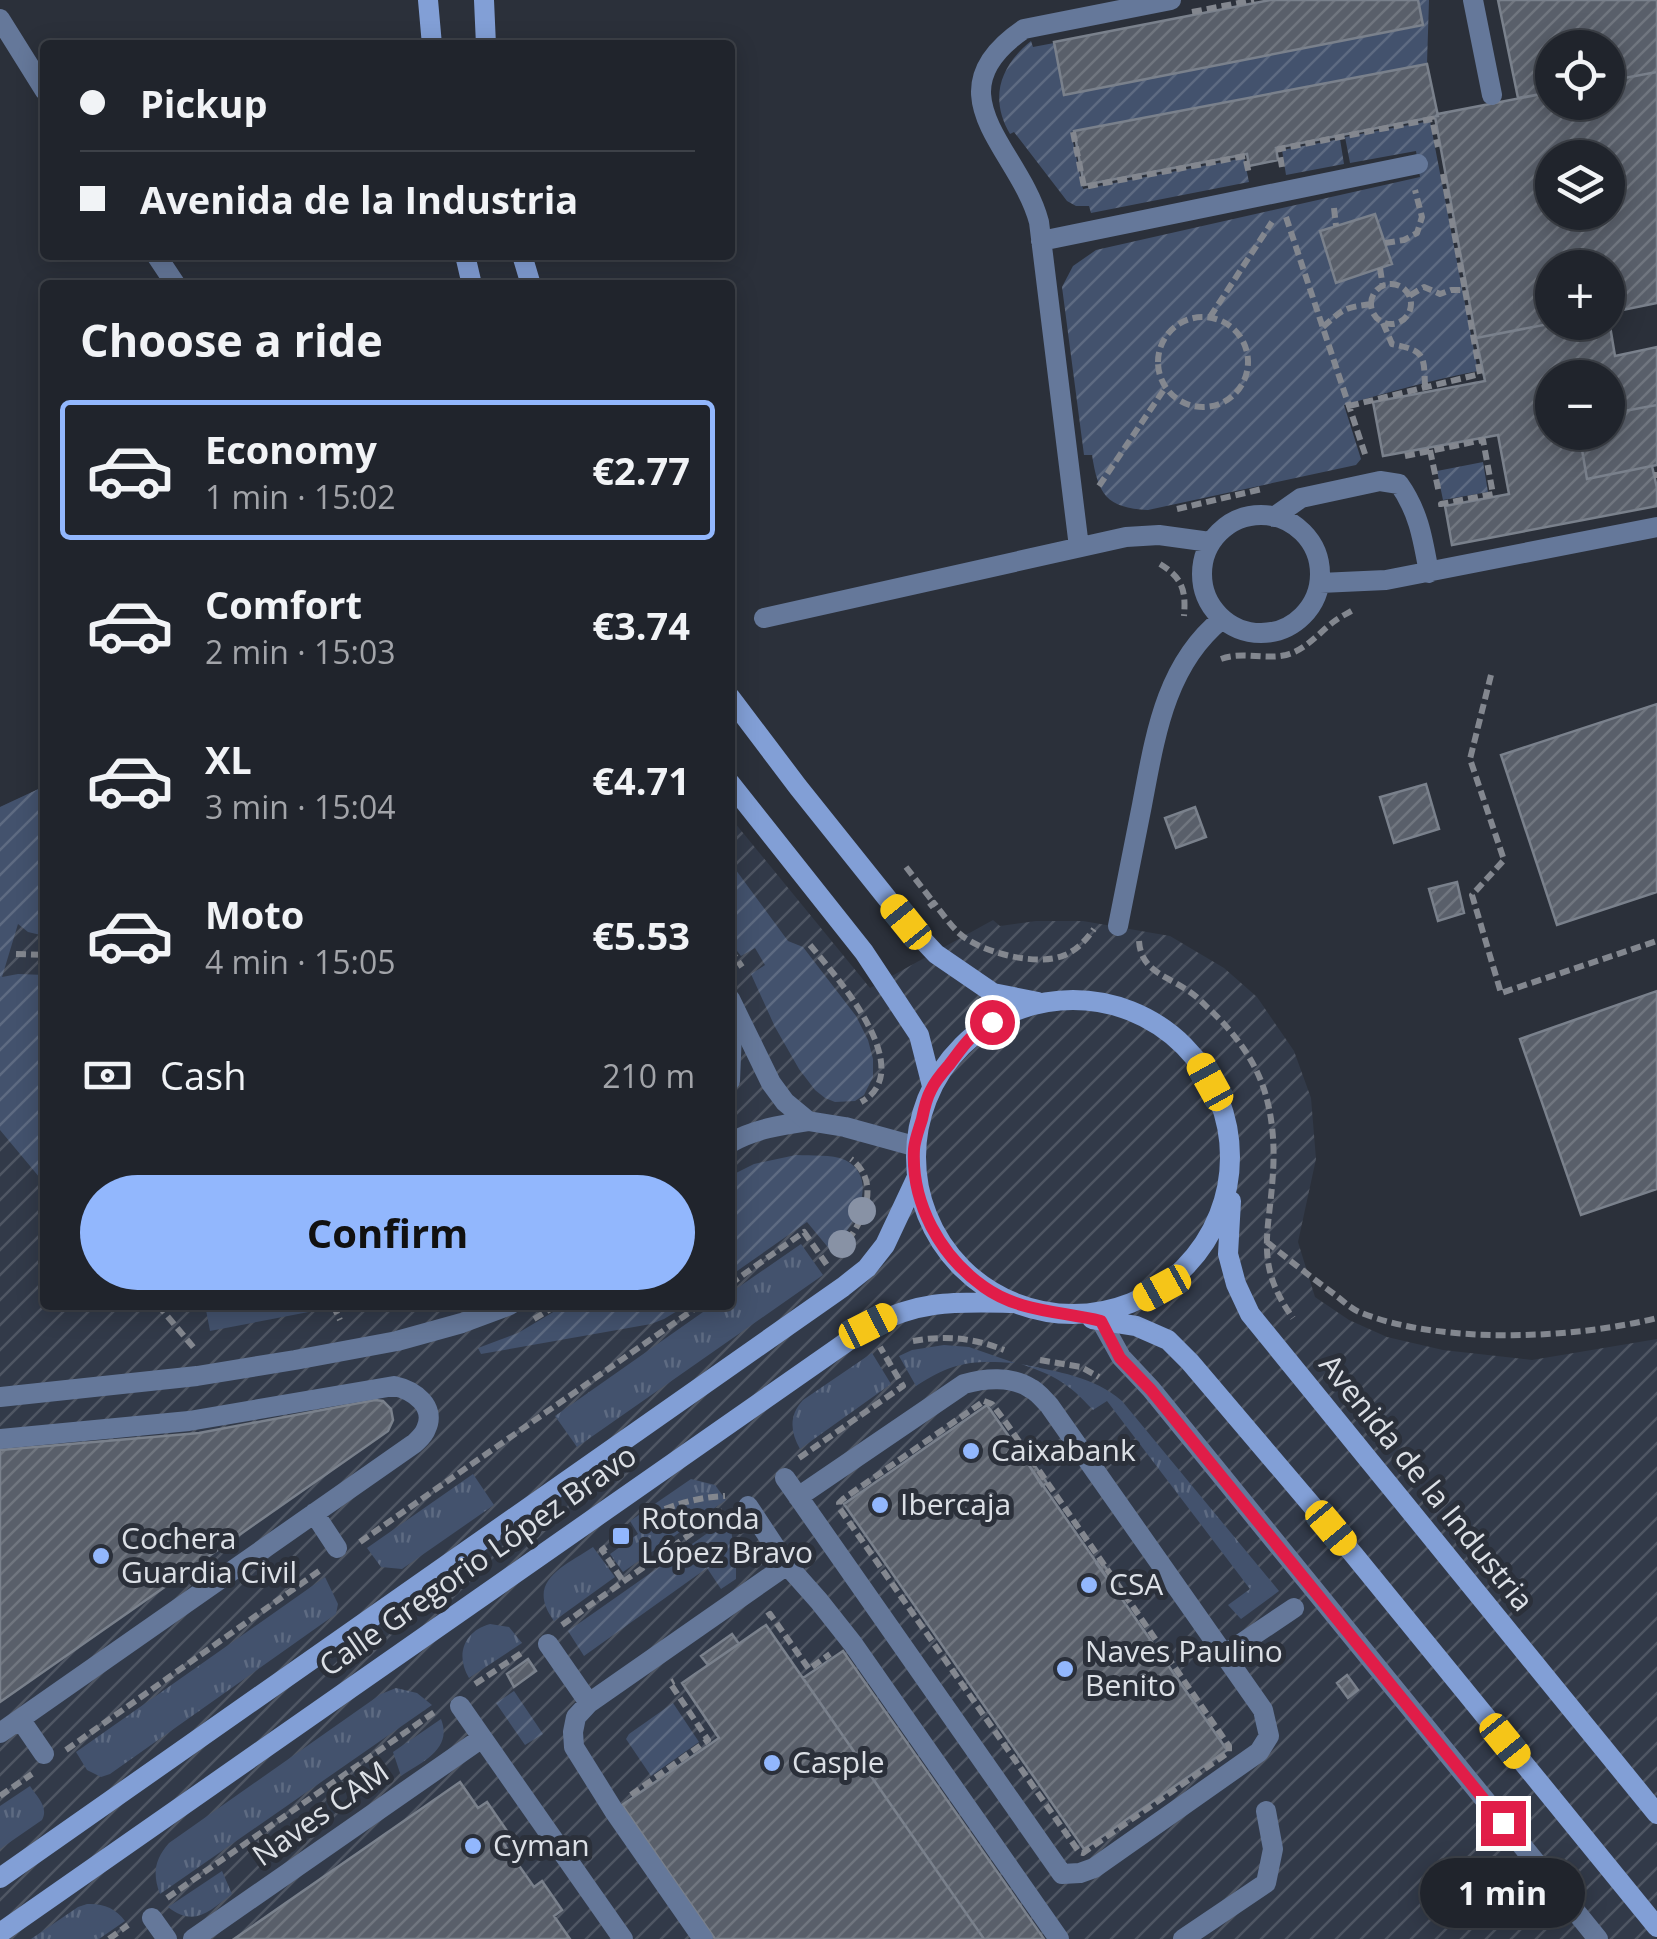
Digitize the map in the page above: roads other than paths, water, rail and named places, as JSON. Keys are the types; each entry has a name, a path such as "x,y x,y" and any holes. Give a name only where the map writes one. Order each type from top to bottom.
{"main road":[{"path":"428,0 432,40"},
{"path":"484,0 486,40"},
{"path":"735,704 906,922 936,954 994,992 1040,1002"},
{"path":"735,789 864,952 919,1035 932,1086"},
{"path":"1075,1315 1135,1302 1162,1288 1185,1268 1219,1218 1232,1159 1223,1105 1197,1058 1159,1024 1105,1002 1076,998 1013,1010 971,1035 932,1086 914,1146 916,1180 927,1219 942,1246 962,1270 1014,1304 1044,1312 1136,1326 1168,1340 1354,1555 1657,1927"},
{"name":"Avenida de la Industria","path":"1232,1159 1228,1254 1250,1314 1657,1814"},
{"name":"Calle Gregorio López Bravo","path":"0,1878 867,1268 885,1245 916,1180"},
{"name":"Calle Gregorio López Bravo","path":"0,1932 868,1326 894,1313 932,1304 1014,1304"}],"street":[{"path":"1079,547 1042,241 1034,205 982,110 981,89 987,66 1004,42 1024,29 1171,0"},
{"path":"1473,0 1492,95"},
{"path":"0,19 40,83"},
{"path":"1042,241 1415,172"},
{"path":"1274,517 1301,498 1380,481 1400,484 1420,524 1429,572"},
{"path":"1262,514 1274,517 1300,529 1312,544 1320,563 1320,583 1304,615 1290,626 1254,633 1222,619 1210,606 1200,574 1210,542 1224,527 1262,514"},
{"path":"1320,583 1386,580 1657,527"},
{"path":"764,618 1126,537 1159,535 1210,542"},
{"path":"1109,922 1161,714 1178,670 1205,632 1222,619"},
{"path":"735,1009 771,1083 785,1102 808,1121"},
{"path":"735,1140 773,1127 808,1121 914,1146"},
{"path":"0,1397 197,1376 294,1360 397,1341 495,1310"},
{"path":"1101,1321 1120,1358 1151,1390 1598,1939"},
{"path":"789,1470 798,1497 1062,1874 1080,1874 1094,1868 1259,1752 1269,1736 1264,1710 1049,1405 1031,1388 986,1378 964,1384 798,1497"},
{"path":"0,1438 189,1422 394,1386 409,1389 421,1398 428,1416 427,1428 415,1444 0,1733"},
{"path":"744,1503 787,1565 853,1644 1059,1939"},
{"path":"314,1514 337,1548"},
{"path":"703,1939 574,1746 576,1718 589,1703 787,1565"},
{"path":"1224,1654 1294,1608"},
{"path":"546,1640 589,1703"},
{"path":"465,1697 482,1738 623,1939"},
{"path":"20,1719 44,1754"},
{"name":"Naves CAM","path":"193,1939 482,1738"},
{"path":"1183,1939 1266,1883 1273,1848 1266,1811"},
{"path":"150,1913 167,1939"}],"place":[{"name":"Caixabank","path":"971,1451"},
{"name":"Ibercaja","path":"880,1505"},
{"name":"Rotonda López Bravo","path":"621,1536"},
{"name":"Cochera Guardia Civil","path":"101,1556"},
{"name":"CSA","path":"1089,1585"},
{"name":"Naves Paulino Benito","path":"1065,1669"},
{"name":"Casple","path":"772,1763"},
{"name":"Cyman","path":"473,1846"}]}
